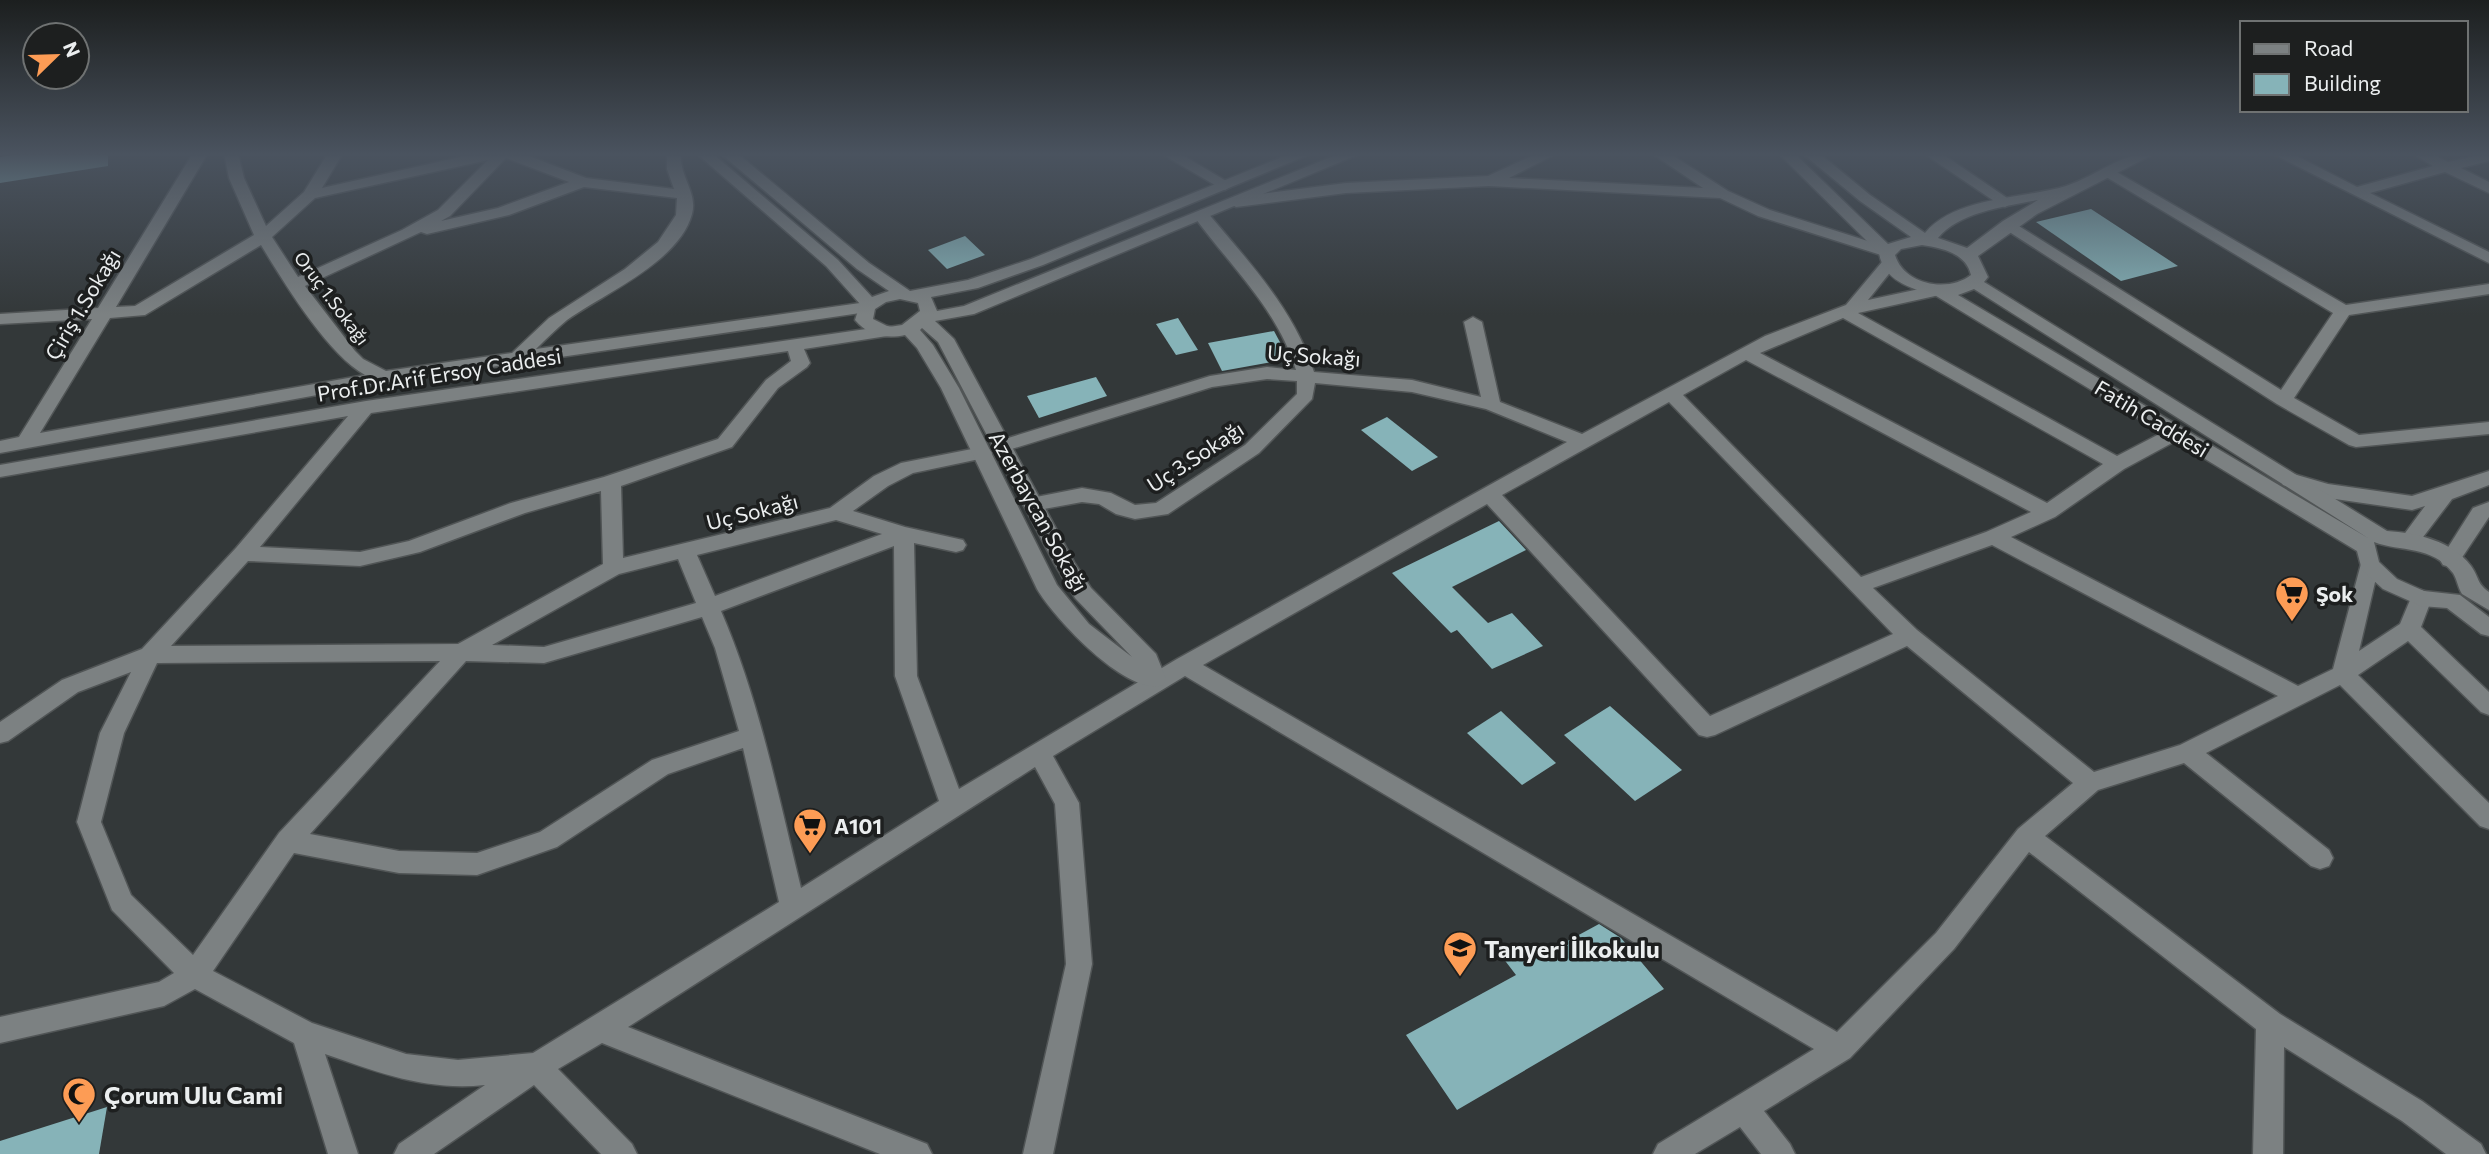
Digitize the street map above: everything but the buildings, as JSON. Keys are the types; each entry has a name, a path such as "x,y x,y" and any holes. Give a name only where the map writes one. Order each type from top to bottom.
{"street":[{"name":"Çiriş 1.Sokağı","path":"25,443 168,207"},
{"name":"Oruç 1.Sokağı","path":"249,207 294,285 349,355 357,363 383,377"},
{"path":"0,319 139,311 265,235 297,207"},
{"path":"294,285 408,233 449,207"},
{"path":"408,233 517,207"},
{"path":"518,357 558,319 623,277 663,247 684,216 685,207"},
{"path":"766,207 832,263 868,306 864,320 869,325 887,331"},
{"path":"792,207 863,266 928,306 919,322"},
{"path":"909,295 972,284 1006,273 1171,207"},
{"path":"919,322 968,310 1221,207"},
{"path":"1751,207 1887,258"},
{"path":"1837,207 1887,258"},
{"path":"1878,207 1927,241"},
{"path":"1927,241 1931,232 1942,224 1991,207"},
{"path":"1968,256 1990,235 2039,207"},
{"path":"2167,207 2343,311 2489,289"},
{"path":"2389,207 2489,258"},
{"path":"1201,215 1278,310 1297,347 1306,375"},
{"path":"2008,226 2284,400 2356,441 2489,428"},
{"path":"409,1154 536,1067 953,804 1185,665 1583,441 1771,341 1848,311 1938,290 1966,288 1980,277 1979,269 1968,256 1951,247 1927,241 1896,244 1848,311"},
{"name":"Fatih Caddesi","path":"1887,258 1908,281 1938,290 2373,550 2410,540 2441,552 2463,570 2460,595 2489,628"},
{"name":"Fatih Caddesi","path":"1975,283 2285,479 2373,550 2390,584 2421,598 2460,595 2489,602"},
{"name":"Prof.Dr.Arif Ersoy Caddesi","path":"0,447 383,377 868,306 881,298 909,295"},
{"path":"1848,311 2117,464"},
{"path":"2284,400 2343,311"},
{"name":"Prof.Dr.Arif Ersoy Caddesi","path":"0,471 366,407 887,331 919,322"},
{"name":"Azerbaycan Sokağı","path":"919,322 945,339 1083,593 1148,660 1155,679 1133,670 1102,647 1059,606 1048,589 938,366 919,322"},
{"path":"1473,322 1492,405"},
{"path":"243,553 360,559 412,547 518,508 611,482 725,443 772,384 801,363 794,345"},
{"path":"1748,354 2048,512"},
{"name":"Uç Sokağı","path":"1002,446 1210,382 1266,373 1412,386 1492,405 1583,441"},
{"name":"Uç 3.Sokağı","path":"1033,504 1082,495 1104,498 1123,509 1135,512 1161,509 1252,449 1306,395 1306,375"},
{"path":"1673,395 1857,586 1909,636 2090,783"},
{"path":"366,407 243,553 149,655 111,733 89,822 121,902 195,975 305,1034 406,1068 458,1074 536,1067"},
{"path":"1857,586 1993,537 2048,512 2117,464 2176,433"},
{"name":"Uç Sokağı","path":"461,652 613,568 836,513 881,481 908,468 982,453"},
{"path":"2285,479 2328,491 2412,503 2489,478"},
{"path":"611,482 613,568"},
{"path":"2410,540 2445,494"},
{"path":"1490,495 1707,728 1909,636"},
{"path":"2450,560 2480,513 2489,509"},
{"path":"836,513 904,534 956,545"},
{"path":"0,734 70,686 149,655 461,652 544,654 709,607 904,534"},
{"path":"904,534 906,676 953,804"},
{"path":"1993,537 2297,696"},
{"path":"2343,674 2373,550"},
{"path":"685,551 726,648 752,736 793,907"},
{"path":"1668,1154 1840,1049 1945,941 2027,836 2090,783 2187,752 2343,674 2409,629 2421,598"},
{"path":"2409,629 2489,706"},
{"path":"0,1030 164,993 195,975 288,841 461,652"},
{"path":"1185,665 1840,1049"},
{"path":"2343,674 2489,819"},
{"path":"288,841 399,862 477,863 548,840 660,767 752,736"},
{"path":"1038,1154 1079,964 1067,803 1039,752"},
{"path":"2187,752 2320,858"},
{"path":"2027,836 2270,1023 2412,1111 2471,1154"},
{"path":"2268,1154 2270,1023"},
{"path":"600,1029 917,1154"},
{"path":"305,1034 343,1154"},
{"path":"536,1067 622,1154"},
{"path":"1744,1109 1780,1154"}],"place":[{"name":"Şok","path":"2292,623"},
{"name":"A101","path":"810,855"},
{"name":"Tanyeri İlkokulu","path":"1460,978"},
{"name":"Çorum Ulu Cami","path":"79,1124"}]}
